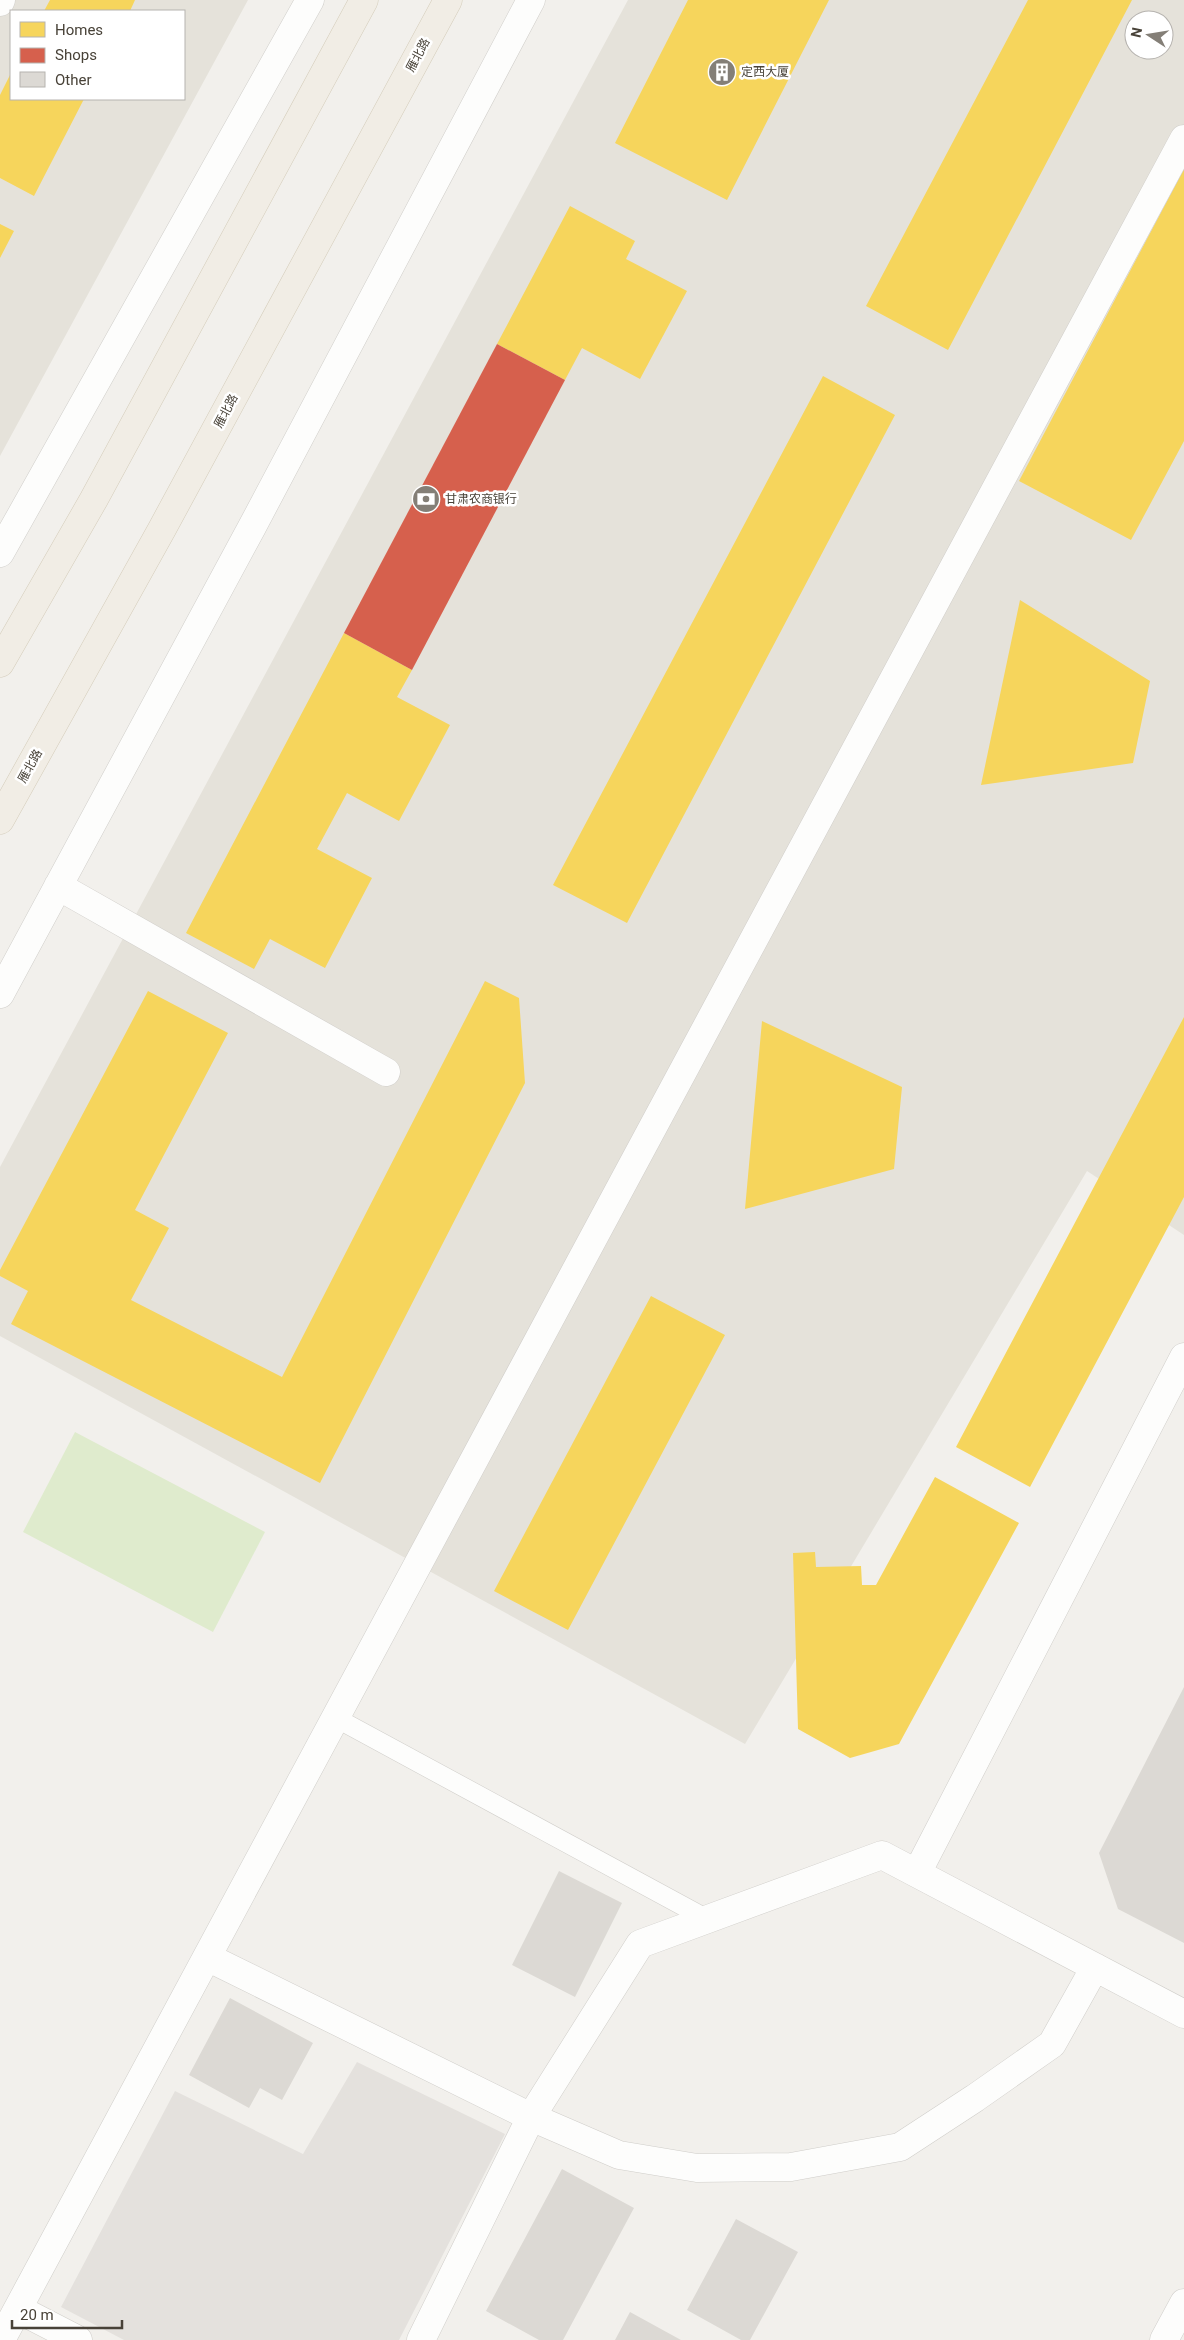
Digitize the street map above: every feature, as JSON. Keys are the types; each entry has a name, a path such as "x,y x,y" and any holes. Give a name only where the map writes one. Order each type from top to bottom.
{"main road":[{"path":"0,663 94,499 364,0"},
{"name":"雁北路","path":"0,820 162,529 448,0"}],"street":[{"path":"0,553 310,0"},
{"path":"0,994 252,527 531,0"},
{"path":"2,2340 1184,139"},
{"path":"58,886 386,1072"},
{"path":"917,1874 1184,1357"},
{"path":"421,2340 531,2117 640,1944 882,1855 1184,2014"},
{"path":"207,1957 531,2117 619,2155 697,2168 791,2167 900,2147 976,2098 1052,2044 1095,1967"},
{"path":"1164,2340 1184,2304"},
{"path":"18,2309 78,2340"}],"lane":[{"path":"336,1718 707,1919"}],"shaded area":[{"path":"0,0 248,0 0,456"},
{"path":"628,0 1184,0 1184,1235 1087,1171 745,1744 0,1336 0,1167"},
{"path":"357,2062 505,2134 399,2340 124,2340 61,2307 175,2091 303,2154"}],"green space":[{"path":"75,1432 265,1532 213,1632 23,1532"}],"building: Homes":[{"path":"50,0 135,0 130,10 45,10"},
{"name":"定西大厦","path":"688,0 829,0 727,200 615,143"},
{"path":"1028,0 1132,0 1127,10 1124,10 1124,15 948,350 866,306"},
{"path":"10,75 10,100 83,100 34,196 0,178 0,95"},
{"path":"1184,169 1184,441 1131,540 1019,481"},
{"path":"570,206 635,241 626,259 687,291 640,379 582,348 565,380 497,344"},
{"path":"0,224 14,231 0,258"},
{"path":"823,376 895,415 627,923 553,885"},
{"path":"1020,600 1150,681 1133,763 981,785"},
{"path":"344,633 412,670 397,697 450,725 399,821 347,793 317,849 372,878 325,968 270,939 254,969 186,933"},
{"path":"485,981 519,998 525,1083 320,1483 11,1324 28,1291 0,1276 0,1270 148,991 228,1033 135,1210 169,1228 131,1300 282,1377"},
{"path":"1184,1017 1184,1197 1030,1487 956,1447"},
{"path":"762,1021 902,1087 894,1169 745,1209"},
{"path":"651,1296 725,1335 568,1630 494,1591"},
{"path":"935,1477 1019,1523 899,1744 850,1758 798,1729 793,1553 815,1552 816,1567 861,1566 862,1585 876,1585"}],"building: Shops":[{"path":"497,344 565,380 412,670 344,633"}],"building: Other":[{"path":"1184,1687 1184,1943 1118,1909 1099,1853"},
{"path":"559,1871 622,1903 575,1997 512,1965"},
{"path":"230,1998 313,2043 282,2100 260,2088 249,2108 189,2075"},
{"path":"562,2169 634,2208 563,2340 539,2340 486,2311"},
{"path":"736,2219 798,2252 750,2340 741,2340 687,2310"},
{"path":"630,2312 681,2340 615,2340"}],"place":[{"name":"定西大厦","path":"722,72"},
{"name":"甘肃农商银行","path":"426,499"}]}
